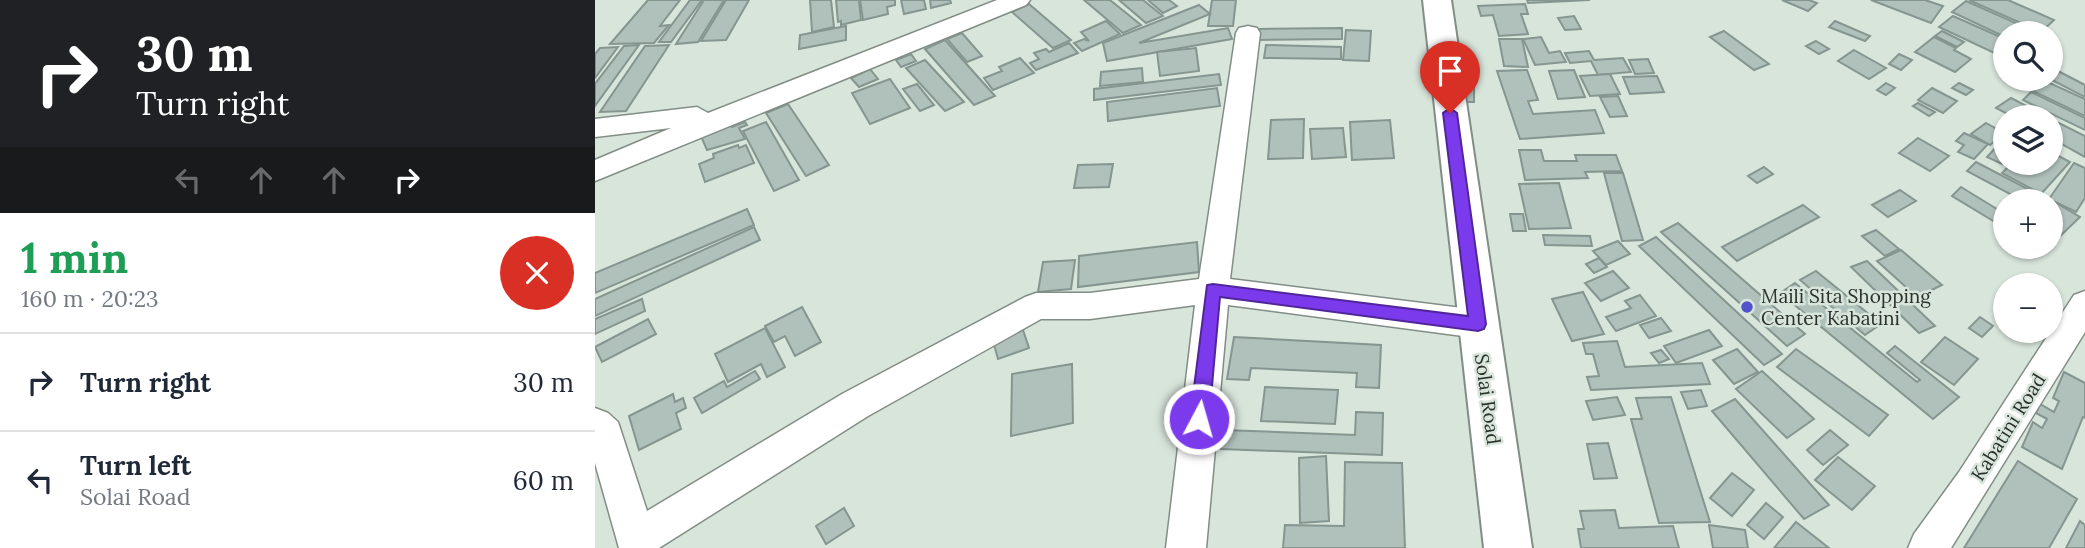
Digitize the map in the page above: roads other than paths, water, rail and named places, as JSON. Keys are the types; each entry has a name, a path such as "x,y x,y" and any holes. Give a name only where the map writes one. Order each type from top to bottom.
{"highway":[{"name":"Solai Road","path":"1437,0 1508,548"}],"street":[{"path":"595,171 737,111 1018,0"},
{"path":"1186,548 1213,290 1248,33"},
{"path":"595,128 737,111"},
{"path":"595,424 605,434 638,543 855,405 1036,306 1090,306 1213,290 1478,324"},
{"name":"Kabatini Road","path":"1928,548 1972,485 2085,304"}],"place":[{"name":"Maili Sita Shopping Center Kabatini","path":"1747,307"}]}
